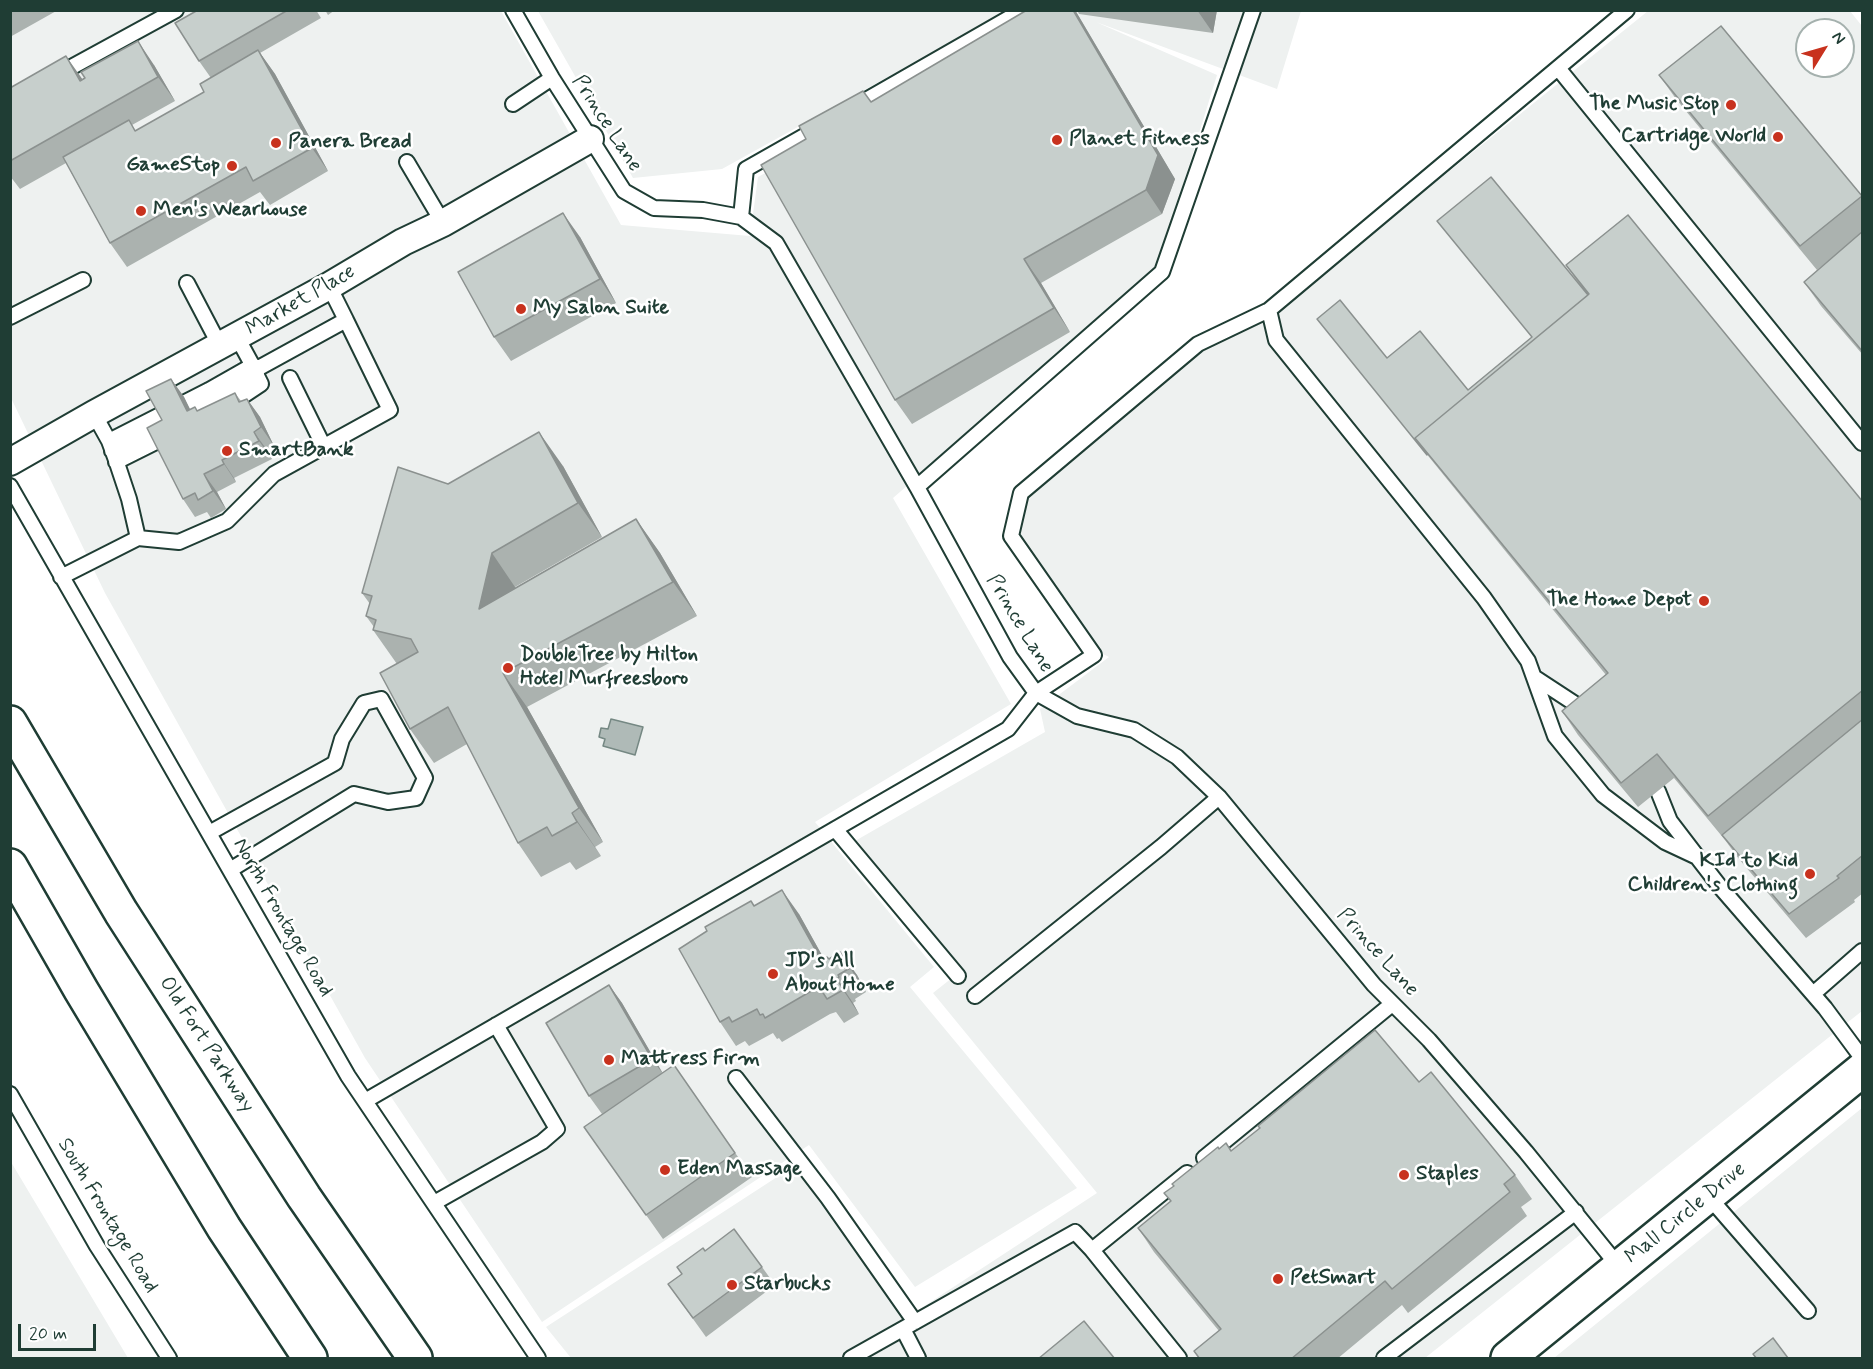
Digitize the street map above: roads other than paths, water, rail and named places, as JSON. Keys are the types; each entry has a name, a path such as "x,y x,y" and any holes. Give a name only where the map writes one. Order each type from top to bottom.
{"main road":[{"name":"Old Fort Parkway","path":"10,723 121,912 304,1197 415,1359"},
{"path":"10,866 81,990 224,1228 310,1359"},
{"name":"Mall Circle Drive","path":"1508,1359 1863,1070"}],"street":[{"name":"Market Place","path":"10,462 329,286 403,242 443,223 590,139"}],"lane":[{"path":"42,84 176,10"},
{"name":"Prince Lane","path":"513,10 552,78 624,190 654,208 703,210 741,217 776,243 917,487 1010,657 1036,693 1077,716 1134,730 1177,757 1219,797 1323,924 1392,1004 1430,1040 1576,1212 1620,1268"},
{"path":"741,217 746,169 1023,10"},
{"path":"917,487 1162,272 1253,10"},
{"path":"365,1101 1008,729 1036,693 1094,655 1011,536 1021,493 1198,344 1269,310 1627,10"},
{"path":"1558,68 1863,442"},
{"path":"513,104 552,78"},
{"path":"407,162 443,223"},
{"path":"10,317 83,280"},
{"path":"112,451 224,408 261,384 255,370 229,341 187,283"},
{"path":"61,577 138,538 179,542 227,521 274,474 390,410 329,286"},
{"path":"1269,310 1276,340 1484,598 1528,661 1555,735 1603,795 1665,842 1697,856"},
{"path":"112,451 209,390 255,370 346,320"},
{"path":"290,378 324,447"},
{"path":"94,414 112,451 129,499 138,538"},
{"name":"North Frontage Road","path":"10,486 348,1076 538,1359"},
{"path":"1534,677 1598,718"},
{"path":"209,833 335,763 342,739 364,703 381,699 425,778 416,798 388,802 354,794 230,870"},
{"path":"1658,791 1670,821 1721,888 1813,994 1863,1058"},
{"path":"975,996 1161,847 1219,797"},
{"path":"835,829 958,976"},
{"path":"1813,994 1863,951"},
{"path":"1092,1250 1392,1004"},
{"path":"434,1203 542,1142 557,1130 496,1025"},
{"path":"736,1078 828,1198 915,1322"},
{"name":"South Frontage Road","path":"10,1094 97,1246 169,1359"},
{"path":"1708,1196 1808,1311"},
{"path":"1384,1359 1576,1212"},
{"path":"851,1359 1075,1232 1179,1359"},
{"path":"903,1329 918,1359"}],"place":[{"name":"The Music Stop","path":"1731,105"},
{"name":"Cartridge World","path":"1778,137"},
{"name":"Planet Fitness","path":"1057,140"},
{"name":"Panera Bread","path":"276,143"},
{"name":"GameStop","path":"232,166"},
{"name":"Men's Wearhouse","path":"141,211"},
{"name":"My Salon Suite","path":"521,309"},
{"name":"SmartBank","path":"227,451"},
{"name":"The Home Depot","path":"1704,601"},
{"name":"DoubleTree by Hilton Hotel Murfreesboro","path":"508,668"},
{"name":"KId to Kid Children's Clothing","path":"1810,874"},
{"name":"JD's All About Home","path":"773,974"},
{"name":"Mattress Firm","path":"609,1060"},
{"name":"Eden Massage","path":"665,1170"},
{"name":"Staples","path":"1404,1175"},
{"name":"PetSmart","path":"1278,1279"},
{"name":"Starbucks","path":"732,1285"}]}
